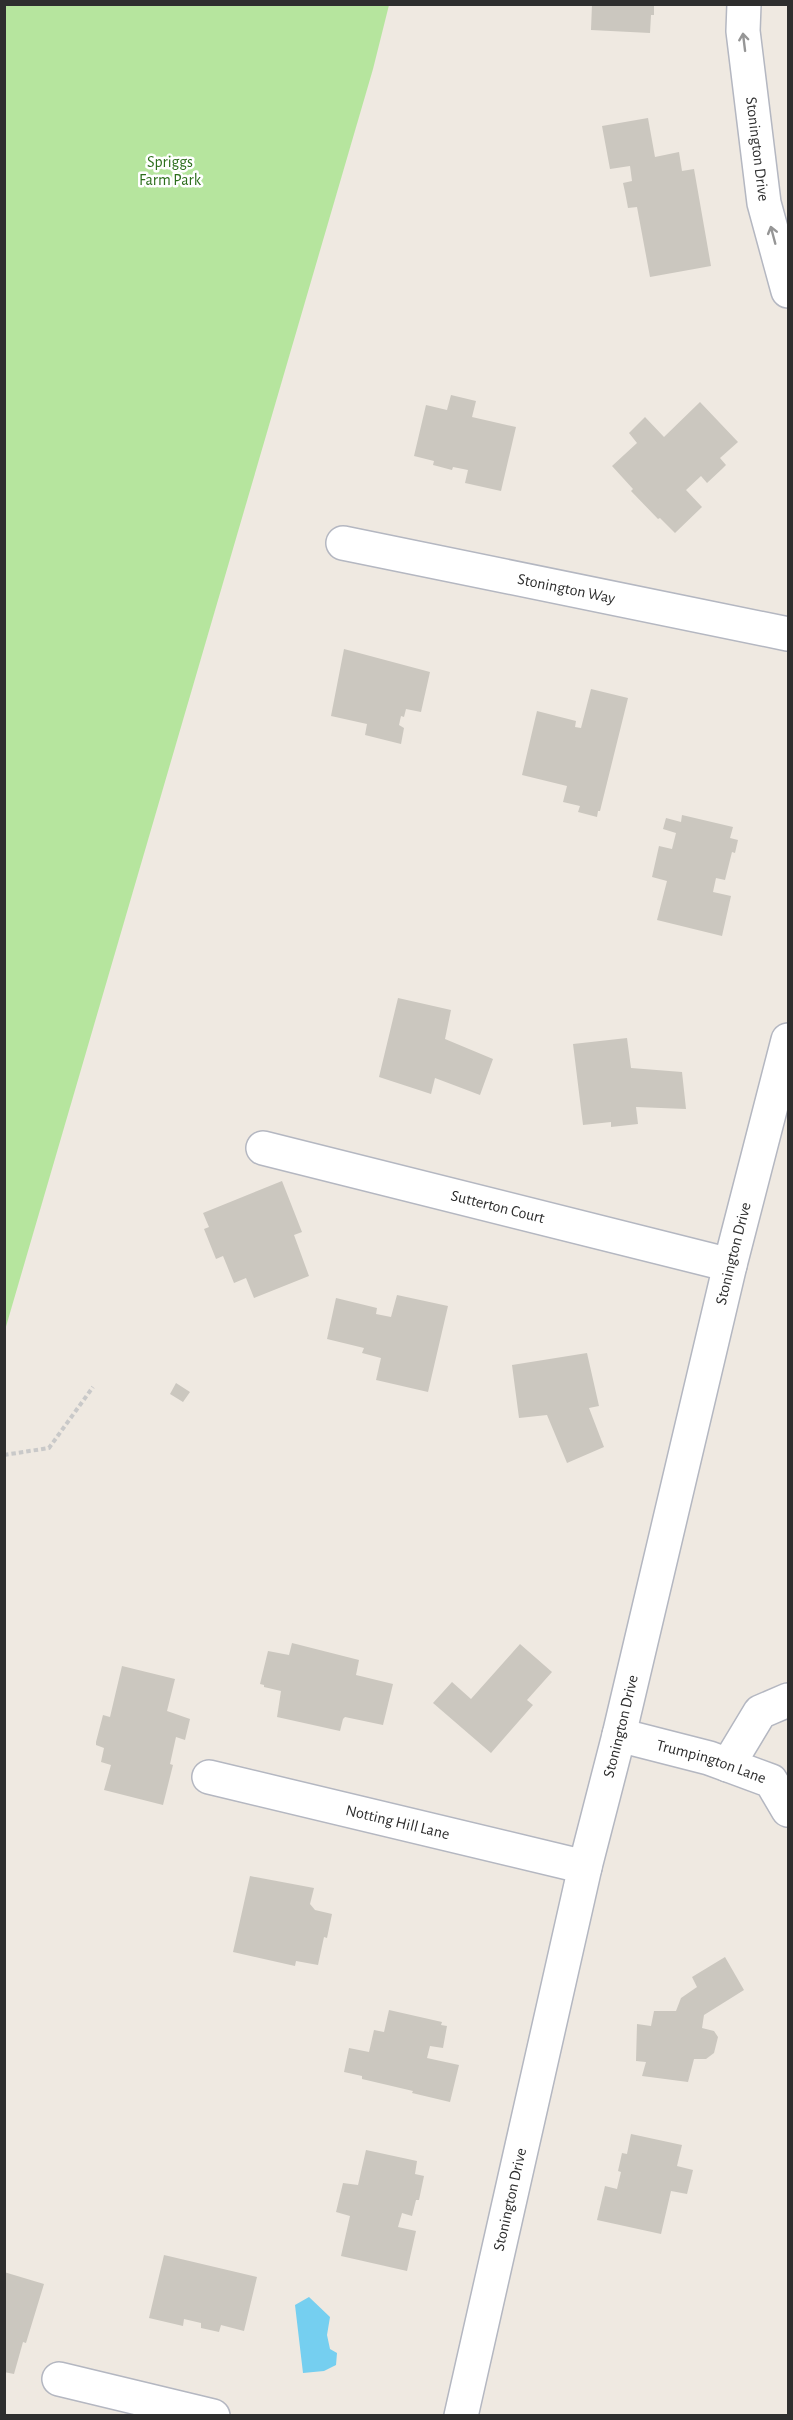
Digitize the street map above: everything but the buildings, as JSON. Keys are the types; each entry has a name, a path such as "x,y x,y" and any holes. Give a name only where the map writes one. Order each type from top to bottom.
{"street":[{"name":"Stonington Drive","path":"744,4 743,31 764,203 789,291"},
{"name":"Stonington Way","path":"343,543 789,634"},
{"name":"Stonington Drive","path":"461,2415 585,1867 619,1735 730,1265 789,1040"},
{"name":"Sutterton Court","path":"263,1148 730,1265"},
{"path":"728,1765 760,1712 789,1700"},
{"name":"Trumpington Lane","path":"619,1735 709,1758 771,1781 789,1810"},
{"name":"Notting Hill Lane","path":"209,1777 585,1867"},
{"path":"59,2379 213,2415"}],"path":[{"path":"4,1455 49,1448 93,1387"}],"green space":[{"name":"Spriggs Farm Park","path":"5,4 389,5 373,69 5,1330"}],"water":[{"path":"309,2297 330,2317 327,2335 330,2349 337,2353 336,2365 324,2371 303,2373 295,2305"}]}
